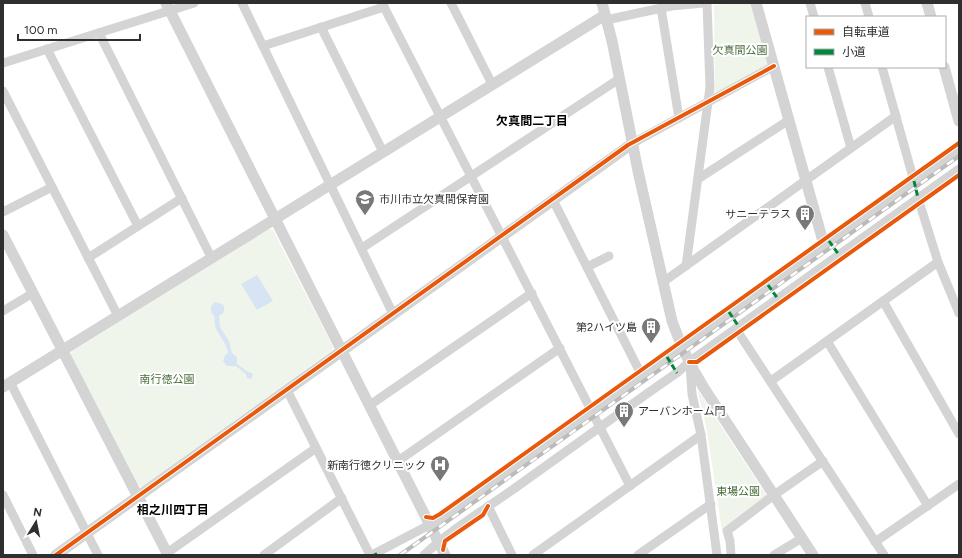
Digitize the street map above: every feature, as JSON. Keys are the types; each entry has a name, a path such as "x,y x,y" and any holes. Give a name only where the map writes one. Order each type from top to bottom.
{"street":[{"path":"3,63 99,33 168,7 194,3"},
{"path":"242,3 393,314"},
{"path":"451,3 492,84"},
{"path":"602,3 672,320 689,362 711,400 813,555"},
{"path":"98,555 7,384 492,84 606,17 671,6 703,3"},
{"path":"686,266 710,88 707,3"},
{"path":"756,3 824,245"},
{"path":"810,3 814,16"},
{"path":"865,3 869,16"},
{"path":"927,3 931,16"},
{"path":"263,46 383,5 630,486"},
{"path":"168,7 445,555"},
{"path":"661,8 679,118"},
{"path":"320,27 383,152"},
{"path":"99,33 212,258"},
{"path":"47,49 138,226"},
{"path":"56,555 632,143 774,66"},
{"path":"828,68 850,148"},
{"path":"882,68 914,181"},
{"path":"944,68 959,121"},
{"path":"362,248 619,79"},
{"path":"3,91 118,316"},
{"path":"663,282 896,116"},
{"path":"698,179 789,120"},
{"path":"287,390 371,555 430,525 592,412 959,148"},
{"path":"424,555 439,542 488,506 600,428 678,372 689,362 959,169"},
{"path":"3,212 52,187"},
{"path":"88,258 182,198"},
{"path":"918,198 938,262 959,313"},
{"path":"553,200 642,376"},
{"path":"3,235 168,554 316,448"},
{"path":"587,267 609,256"},
{"path":"771,381 938,262"},
{"path":"3,311 33,293"},
{"path":"370,405 532,293"},
{"path":"883,301 959,434"},
{"path":"736,329 884,555"},
{"path":"827,341 928,506"},
{"path":"398,460 560,348"},
{"path":"689,362 692,394 701,435 717,555"},
{"path":"533,555 701,435"},
{"path":"731,555 730,541 727,531 774,495 823,461"},
{"path":"876,542 959,484"},
{"path":"3,495 33,555"},
{"path":"264,555 342,498"},
{"path":"638,555 711,504"},
{"path":"488,506 512,555"},
{"path":"774,555 802,538"}],"green space":[{"name":"欠真間公園","path":"750,3 752,5 768,62 767,66 714,95 714,5"},
{"name":"南行徳公園","path":"269,229 273,230 333,347 332,350 142,487 139,486 71,355 71,352"},
{"name":"東場公園","path":"698,392 766,495 766,497 722,531 707,431"}],"water":[{"path":"257,275 273,301 257,310 241,284"},
{"path":"215,302 224,306 224,312 219,316 220,327 229,341 232,353 237,357 237,364 248,372 252,373 253,375 251,379 247,378 246,374 236,366 227,366 223,361 225,355 228,353 225,343 215,327 215,317 211,312 211,306"}],"railway":[{"path":"400,555 959,156"}],"marked path":[{"path":"914,181 918,198"},
{"path":"829,241 839,255"},
{"path":"768,285 778,299"},
{"path":"729,312 739,327"},
{"path":"667,357 677,373"}],"cycle path":[{"path":"56,555 628,145 774,66"},
{"path":"426,517 433,518 440,514 959,143"},
{"path":"689,362 697,362 959,175"},
{"path":"443,550 445,541 483,515 488,506"}],"place":[{"name":"市川市立欠真間保育園","path":"365,216"},
{"name":"サニーテラス","path":"805,231"},
{"name":"第2ハイツ島","path":"651,344"},
{"name":"アーバンホーム門","path":"624,428"},
{"name":"新南行徳クリニック","path":"440,482"}],"district":[{"name":"欠真間二丁目","path":"532,121"},
{"name":"相之川四丁目","path":"173,510"}]}
